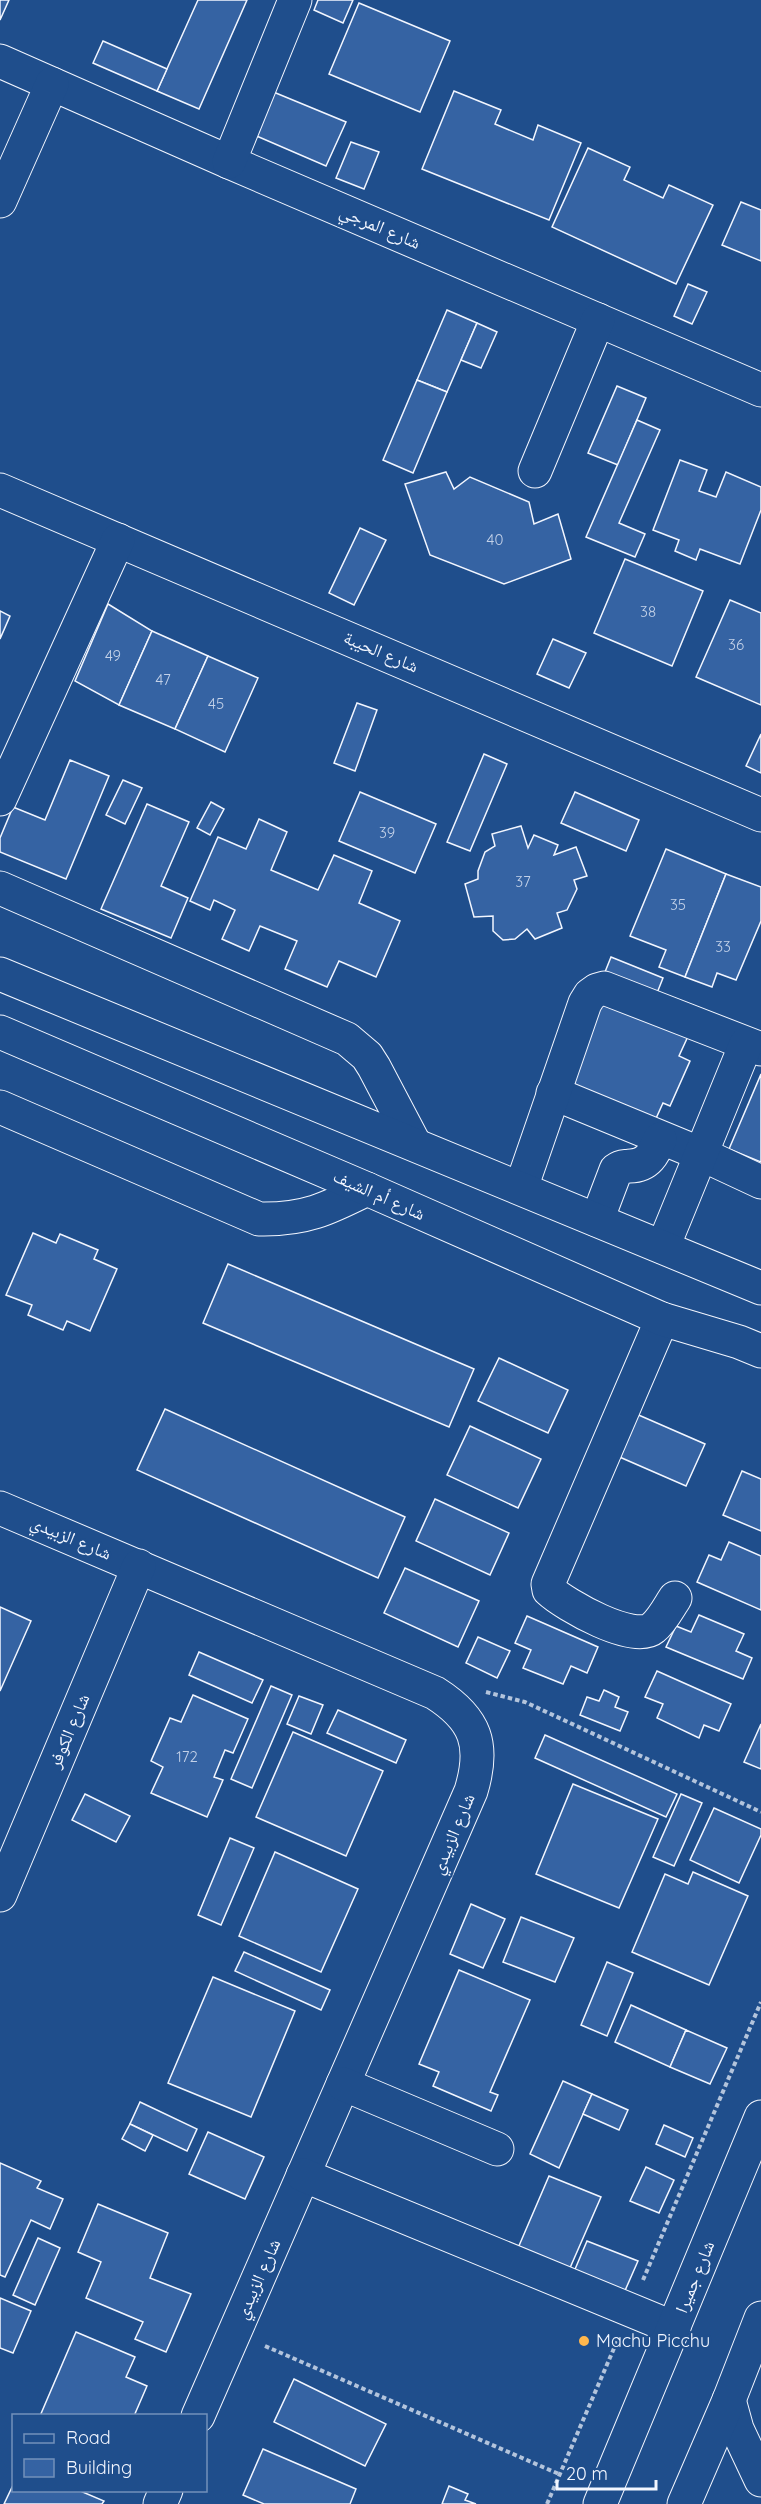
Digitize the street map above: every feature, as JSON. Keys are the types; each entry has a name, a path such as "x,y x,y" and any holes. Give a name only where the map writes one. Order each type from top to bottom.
{"street":[{"path":"229,162 295,0"},
{"name":"شارع المرجي","path":"0,61 229,162 761,390"},
{"path":"0,201 52,84"},
{"path":"535,471 597,320"},
{"name":"شارع الحيبة","path":"0,490 761,815"},
{"path":"0,800 118,540"},
{"path":"0,888 347,1039 367,1056 414,1143"},
{"path":"0,974 761,1288"},
{"path":"521,1188 585,1003 597,990 604,988 754,1046 701,1154 663,1247"},
{"name":"شارع أم الشيف","path":"0,1032 367,1189 662,1319 750,1346"},
{"path":"554,1094 701,1154 761,1182"},
{"path":"0,1107 259,1219 280,1220 307,1216 327,1209 367,1189"},
{"path":"597,1220 616,1170 620,1167 636,1166 648,1160 653,1156 660,1139"},
{"path":"662,1319 548,1584 549,1590 567,1604 618,1628 633,1632 653,1629 675,1598"},
{"path":"750,1346 761,1367"},
{"name":"شارع الزبيدي","path":"0,1509 435,1693 455,1705 469,1724 477,1745 478,1769 471,1791 198,2414"},
{"name":"شارع الكوفر","path":"0,1895 139,1566"},
{"path":"343,2084 497,2149"},
{"name":"شارع جميرا","path":"600,2504 761,2116"},
{"path":"303,2175 674,2328"},
{"path":"684,2504 761,2318"},
{"path":"729,2400 737,2429 761,2480"}],"path":[{"path":"435,1693 480,1691 525,1701 761,1812"},
{"path":"547,2504 761,2002"},
{"path":"234,2333 559,2474"}],"building":[{"path":"0,0 9,0 0,20"},
{"path":"198,0 247,0 199,109 157,91"},
{"path":"318,0 353,0 343,23 314,10"},
{"path":"359,3 450,41 420,112 329,74"},
{"path":"103,41 167,69 157,91 93,63"},
{"path":"271,91 346,122 326,166 252,134"},
{"path":"454,91 501,110 495,124 533,140 538,125 581,143 549,220 422,169"},
{"path":"351,142 379,152 364,189 336,178"},
{"path":"588,148 630,167 624,180 663,198 669,185 713,205 676,284 552,227"},
{"path":"741,202 761,210 761,261 722,245"},
{"path":"688,284 707,292 692,324 674,316"},
{"path":"447,310 477,323 447,392 417,380"},
{"path":"477,323 497,332 481,368 461,360"},
{"path":"417,380 447,392 413,473 383,460"},
{"path":"617,386 646,398 618,465 588,453"},
{"path":"637,420 660,430 619,523 645,534 635,557 586,537"},
{"path":"680,460 707,470 699,491 716,497 726,472 761,487 761,510 740,564 700,549 696,560 675,551 679,540 653,530"},
{"path":"446,472 454,489 470,477 529,502 534,524 558,514 571,559 504,584 430,555 405,484"},
{"path":"360,528 386,540 354,605 329,593"},
{"path":"625,559 703,591 672,666 594,633"},
{"path":"730,600 761,613 761,705 696,677"},
{"path":"108,604 152,631 119,705 75,681"},
{"path":"0,611 10,616 0,639"},
{"path":"152,631 208,656 175,729 119,705"},
{"path":"553,639 586,653 569,688 537,674"},
{"path":"208,656 258,678 225,752 175,729"},
{"path":"357,703 377,710 355,771 334,763"},
{"path":"761,734 761,773 746,766"},
{"path":"484,754 507,764 470,851 447,842"},
{"path":"70,760 109,776 66,879 0,852 0,838 13,807 45,820"},
{"path":"123,780 142,788 125,824 106,815"},
{"path":"360,792 436,824 415,873 339,841"},
{"path":"575,792 639,820 626,851 561,823"},
{"path":"211,802 224,809 210,835 197,828"},
{"path":"147,804 189,822 161,886 188,898 171,938 101,909"},
{"path":"259,819 287,832 271,870 318,890 334,855 372,871 359,903 400,921 376,977 339,961 327,987 285,969 297,941 260,926 249,951 222,939 235,910 214,900 210,910 190,901 218,837 246,849"},
{"path":"521,826 528,848 534,835 558,845 554,855 576,847 587,876 574,880 577,889 567,910 557,913 562,928 535,939 527,929 515,939 503,940 493,931 493,916 474,917 465,884 478,879 478,871 485,852 495,846 492,834"},
{"path":"666,849 726,874 685,977 659,967 666,950 630,936"},
{"path":"726,874 761,887 761,921 736,980 717,973 712,987 685,977"},
{"path":"611,957 663,978 653,1003 601,982"},
{"path":"604,996 690,1032 679,1056 690,1061 670,1106 663,1103 653,1125 565,1088"},
{"path":"761,1074 761,1162 729,1149"},
{"path":"33,1233 56,1243 60,1234 98,1250 94,1259 117,1269 90,1331 67,1321 63,1330 28,1315 32,1305 6,1295"},
{"path":"228,1264 474,1369 449,1427 203,1323"},
{"path":"499,1358 568,1390 548,1433 478,1401"},
{"path":"165,1409 405,1517 378,1578 137,1470"},
{"path":"634,1413 705,1444 686,1486 615,1455"},
{"path":"470,1426 541,1459 518,1508 447,1475"},
{"path":"742,1471 761,1479 761,1531 723,1515"},
{"path":"435,1499 509,1533 490,1575 416,1541"},
{"path":"729,1542 761,1556 761,1610 697,1582 709,1555 721,1560"},
{"path":"405,1568 479,1601 458,1647 384,1613"},
{"path":"0,1607 31,1621 0,1691"},
{"path":"699,1615 744,1634 736,1651 752,1658 743,1679 666,1647 676,1626 691,1632"},
{"path":"527,1616 598,1647 587,1673 571,1666 563,1684 523,1668 531,1650 515,1643"},
{"path":"478,1637 510,1651 497,1678 466,1663"},
{"path":"199,1652 263,1680 252,1703 189,1675"},
{"path":"657,1671 731,1704 719,1731 704,1725 699,1738 657,1718 663,1704 645,1697"},
{"path":"271,1686 292,1695 252,1788 231,1779"},
{"path":"604,1690 619,1697 615,1707 628,1712 620,1731 580,1715 587,1697 599,1701"},
{"path":"193,1695 248,1719 233,1753 225,1750 214,1777 223,1780 207,1817 151,1793 163,1767 151,1761 170,1718 181,1722"},
{"path":"299,1696 323,1705 311,1734 287,1724"},
{"path":"338,1710 406,1740 396,1763 327,1733"},
{"path":"761,1724 761,1769 744,1762"},
{"path":"293,1732 383,1771 346,1856 256,1817"},
{"path":"545,1735 677,1794 666,1817 535,1758"},
{"path":"573,1784 658,1819 619,1908 536,1874"},
{"path":"85,1794 130,1816 116,1842 72,1820"},
{"path":"681,1794 702,1803 674,1866 653,1857"},
{"path":"714,1808 761,1829 761,1835 739,1883 690,1860"},
{"path":"230,1838 254,1848 221,1925 198,1915"},
{"path":"275,1852 358,1889 321,1972 239,1936"},
{"path":"693,1872 748,1896 709,1985 632,1952 665,1874 688,1884"},
{"path":"471,1904 505,1919 483,1968 450,1954"},
{"path":"521,1917 574,1938 555,1982 503,1962"},
{"path":"244,1952 330,1990 321,2010 235,1971"},
{"path":"607,1962 633,1973 607,2036 581,2025"},
{"path":"459,1970 530,2000 490,2092 498,2095 491,2111 433,2086 439,2072 419,2064"},
{"path":"213,1977 295,2011 251,2117 168,2083"},
{"path":"631,2005 686,2030 670,2067 615,2042"},
{"path":"686,2030 727,2048 710,2084 670,2067"},
{"path":"563,2081 592,2094 559,2168 530,2154"},
{"path":"592,2094 628,2110 619,2130 583,2114"},
{"path":"140,2102 197,2129 187,2151 130,2124"},
{"path":"130,2124 153,2135 145,2151 122,2139"},
{"path":"664,2125 693,2138 685,2157 656,2144"},
{"path":"208,2132 264,2157 245,2199 189,2174"},
{"path":"0,2163 41,2181 37,2188 63,2199 50,2229 31,2220 5,2277 0,2275"},
{"path":"646,2167 674,2180 659,2213 630,2201"},
{"path":"549,2176 601,2197 566,2277 515,2255"},
{"path":"98,2204 168,2233 150,2278 191,2294 166,2352 135,2339 143,2322 86,2298 101,2262 78,2252"},
{"path":"38,2238 60,2248 35,2305 13,2295"},
{"path":"587,2241 638,2261 620,2302 570,2281"},
{"path":"0,2298 31,2311 13,2353 0,2348"},
{"path":"76,2332 135,2357 126,2377 147,2386 135,2414 41,2414"},
{"path":"294,2379 386,2424 365,2466 274,2422"},
{"path":"263,2449 356,2489 350,2504 264,2504 243,2495"},
{"path":"449,2486 468,2494 465,2500 476,2504 442,2504"},
{"path":"12,2487 12,2492 83,2492 104,2501 102,2504 4,2504"}],"place":[{"name":"Machu Picchu","path":"584,2341"}]}
